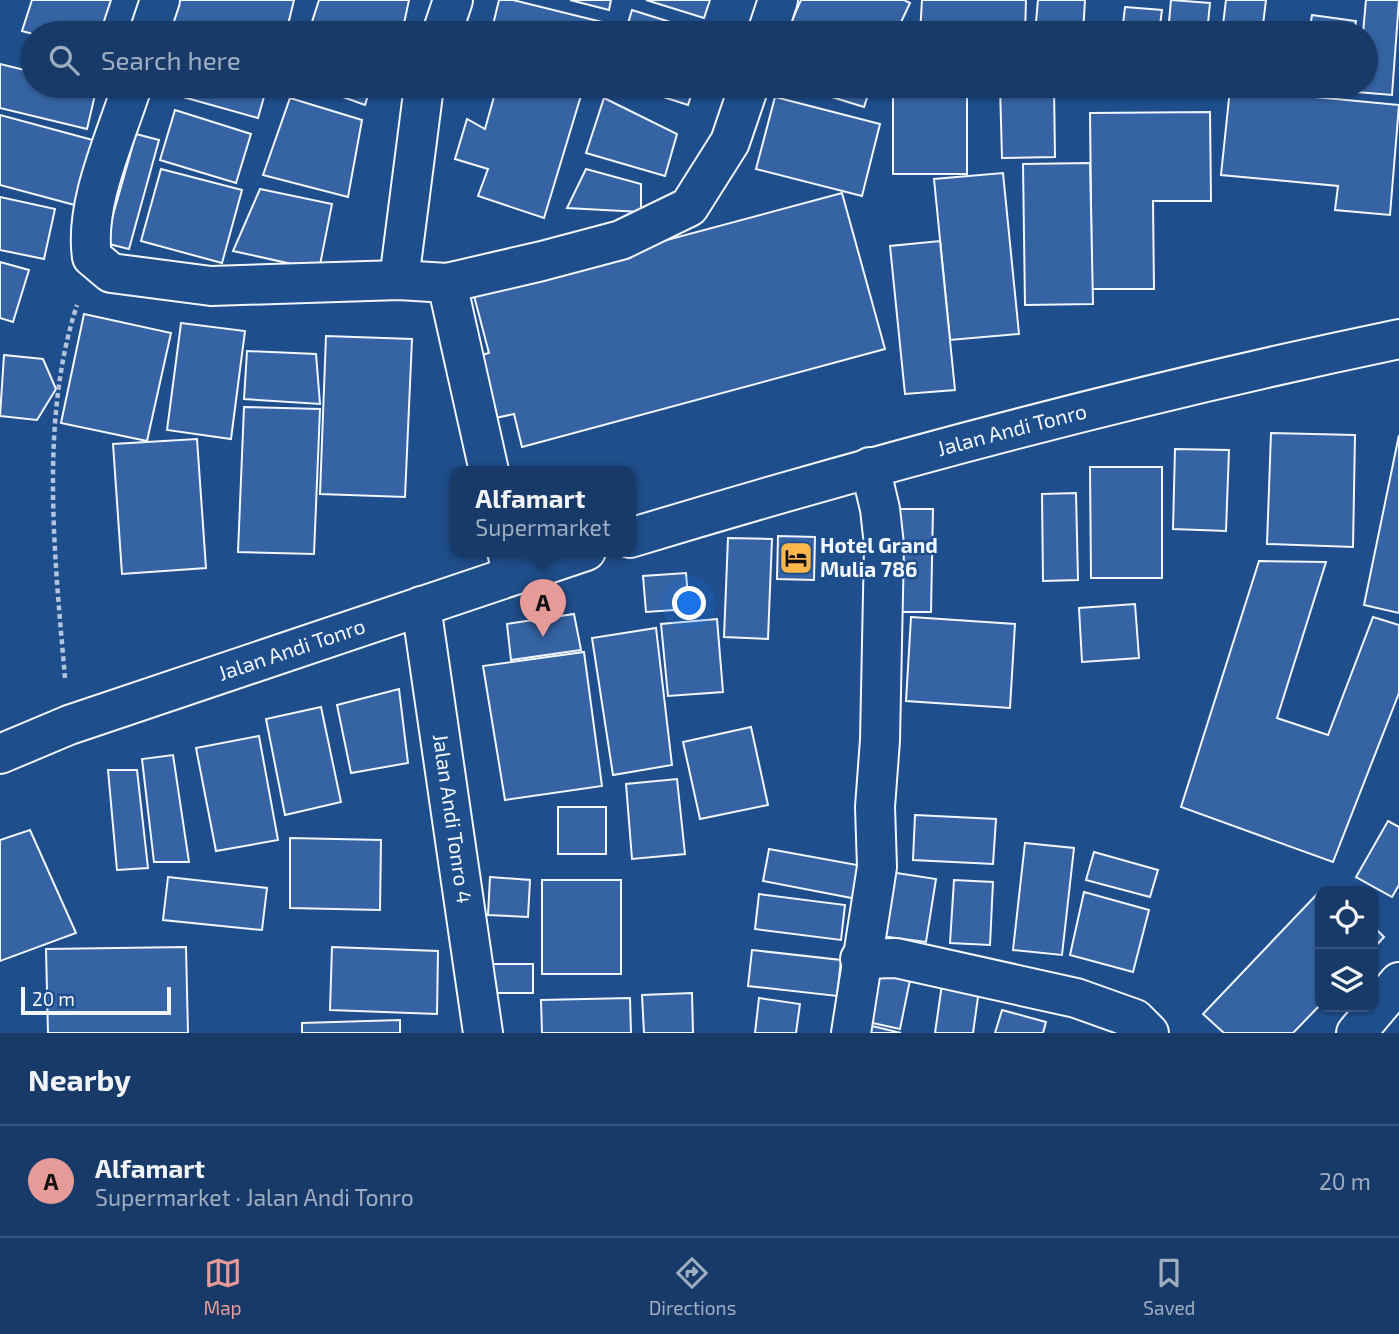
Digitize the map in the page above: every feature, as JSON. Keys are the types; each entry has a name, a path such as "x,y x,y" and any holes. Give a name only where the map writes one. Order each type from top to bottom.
{"street":[{"path":"153,21 160,0"},
{"path":"446,21 453,0"},
{"path":"771,21 778,0"},
{"path":"128,98 93,210 89,235 92,257 111,273 211,286 399,280 447,283 621,240 689,207 730,142 745,98"},
{"path":"399,280 422,98"},
{"path":"447,283 488,466"},
{"name":"Jalan Andi Tonro","path":"636,537 870,467 1213,378 1399,339"},
{"path":"851,1033 860,959 877,867 875,807 883,645 884,545 880,509 870,467"},
{"name":"Jalan Andi Tonro","path":"0,754 69,724 421,606 509,562 544,557"},
{"name":"Jalan Andi Tonro 4","path":"421,606 483,1033"},
{"path":"860,959 896,958 1076,998 1135,1019 1149,1033"},
{"path":"1356,1033 1397,991"}],"path":[{"path":"69,724 51,512 60,387 68,331 92,257"}],"building":[{"path":"32,0 111,0 104,21 25,21"},
{"path":"176,0 294,0 289,21 171,21"},
{"path":"319,0 409,0 405,21 312,21"},
{"path":"499,0 513,0 598,21 494,21"},
{"path":"570,0 611,0 609,10"},
{"path":"646,0 710,0 704,18"},
{"path":"801,0 904,0 910,3 902,21 792,21"},
{"path":"922,0 1026,0 1025,21 921,21"},
{"path":"1038,0 1085,0 1084,21 1036,21"},
{"path":"1171,0 1210,3 1208,21 1169,21"},
{"path":"1226,0 1266,0 1263,21 1223,21"},
{"path":"1366,0 1399,0 1392,95 1378,94 1378,21 1364,21"},
{"path":"1125,7 1162,10 1161,21 1123,21"},
{"path":"632,10 667,21 629,21"},
{"path":"1312,15 1356,21 1311,21"},
{"path":"0,64 21,69 21,98 94,98 87,129 0,108"},
{"path":"187,98 264,98 258,118"},
{"path":"290,98 362,120 348,197 263,175"},
{"path":"345,98 367,98 365,105"},
{"path":"494,98 580,98 544,218 478,196 488,169 455,159 467,119 485,129"},
{"path":"604,98 677,134 665,176 586,153"},
{"path":"666,98 690,98 688,105"},
{"path":"775,98 880,124 862,196 756,169"},
{"path":"835,98 867,98 864,107"},
{"path":"893,98 967,98 967,174 893,174"},
{"path":"1000,98 1054,98 1055,157 1002,158"},
{"path":"1229,98 1325,98 1399,105 1390,215 1335,210 1338,186 1221,175"},
{"path":"175,110 251,134 236,183 160,160"},
{"path":"1210,112 1211,201 1153,201 1154,289 1092,289 1090,113"},
{"path":"0,115 100,142 82,207 0,185"},
{"path":"136,134 159,140 129,249 105,243"},
{"path":"1090,163 1093,304 1025,305 1023,164"},
{"path":"161,169 242,190 222,263 141,241"},
{"path":"586,169 641,184 641,212 567,208"},
{"path":"1003,173 1019,334 950,340 934,179"},
{"path":"260,189 332,204 319,270 233,251"},
{"path":"842,193 885,349 522,447 514,414 491,419 473,357 489,353 473,292"},
{"path":"0,197 55,209 44,259 0,250"},
{"path":"940,241 955,390 905,394 890,246"},
{"path":"0,262 29,270 13,322 0,318"},
{"path":"84,314 171,333 147,441 61,423"},
{"path":"181,323 245,331 231,439 167,430"},
{"path":"326,336 412,339 405,497 320,494"},
{"path":"247,351 316,354 320,404 244,399"},
{"path":"4,355 43,359 56,389 37,420 0,416"},
{"path":"244,407 320,409 314,554 238,552"},
{"path":"1271,433 1355,435 1353,547 1267,544"},
{"path":"1399,435 1399,613 1364,605"},
{"path":"197,439 206,568 122,574 113,444"},
{"path":"1175,449 1229,450 1226,531 1173,529"},
{"path":"1090,467 1162,467 1162,578 1091,578"},
{"path":"1076,493 1078,580 1043,581 1042,494"},
{"path":"898,509 933,509 931,612 896,612"},
{"name":"Hotel Grand Mulia 786","path":"778,536 815,537 814,580 777,579"},
{"path":"728,538 772,539 768,639 724,637"},
{"path":"1259,561 1326,562 1277,718 1328,735 1373,617 1399,625 1399,693 1333,862 1181,807"},
{"path":"686,573 689,609 646,612 643,576"},
{"path":"1135,604 1139,658 1082,662 1079,608"},
{"path":"574,614 581,650 511,660 507,624"},
{"path":"911,617 1015,624 1010,708 906,701"},
{"path":"717,619 723,692 668,696 661,624"},
{"path":"656,628 672,765 613,775 592,638"},
{"path":"584,652 602,786 505,800 483,666"},
{"path":"399,689 408,763 351,773 337,705"},
{"path":"321,707 341,802 285,815 266,719"},
{"path":"751,727 768,805 700,819 683,742"},
{"path":"259,736 278,840 216,851 196,748"},
{"path":"173,755 189,862 154,862 142,759"},
{"path":"108,770 137,770 148,868 117,870"},
{"path":"677,779 685,854 632,859 626,784"},
{"path":"558,807 606,807 606,854 558,854"},
{"path":"915,815 996,819 993,864 913,860"},
{"path":"1388,821 1399,827 1399,885 1392,897 1378,889 1378,886 1372,886 1356,877"},
{"path":"30,830 76,933 0,961 0,840"},
{"path":"290,838 381,840 380,910 290,908"},
{"path":"1025,843 1074,848 1062,955 1013,950"},
{"path":"769,849 868,867 862,900 763,881"},
{"path":"1094,852 1158,870 1150,897 1086,880"},
{"path":"890,872 936,879 926,942 881,936"},
{"path":"168,877 267,888 262,930 163,920"},
{"path":"490,877 530,880 528,917 488,915"},
{"path":"542,880 621,880 621,974 542,974"},
{"path":"954,880 993,882 990,945 950,943"},
{"path":"1084,892 1149,910 1133,972 1070,955"},
{"path":"759,894 845,905 841,940 755,929"},
{"path":"1315,896 1315,1010 1293,1033 1224,1033 1203,1014"},
{"path":"1378,931 1384,937 1378,944"},
{"path":"186,947 188,1033 48,1033 46,949"},
{"path":"332,947 438,951 437,1014 330,1010"},
{"path":"752,950 841,960 837,996 748,986"},
{"path":"488,964 533,964 533,993 488,993"},
{"path":"880,964 912,970 900,1029 868,1022"},
{"path":"942,984 979,990 973,1033 935,1033"},
{"path":"692,993 693,1033 644,1033 642,995"},
{"path":"630,998 631,1033 542,1033 541,1000"},
{"path":"759,998 800,1004 796,1033 755,1033"},
{"path":"1002,1010 1046,1022 1043,1033 995,1033"},
{"path":"400,1020 400,1033 302,1033 302,1023"},
{"path":"868,1025 901,1033 866,1033"}],"place":[{"name":"Hotel Grand Mulia 786","path":"796,558"},
{"name":"Alfamart","path":"543,637"}]}
